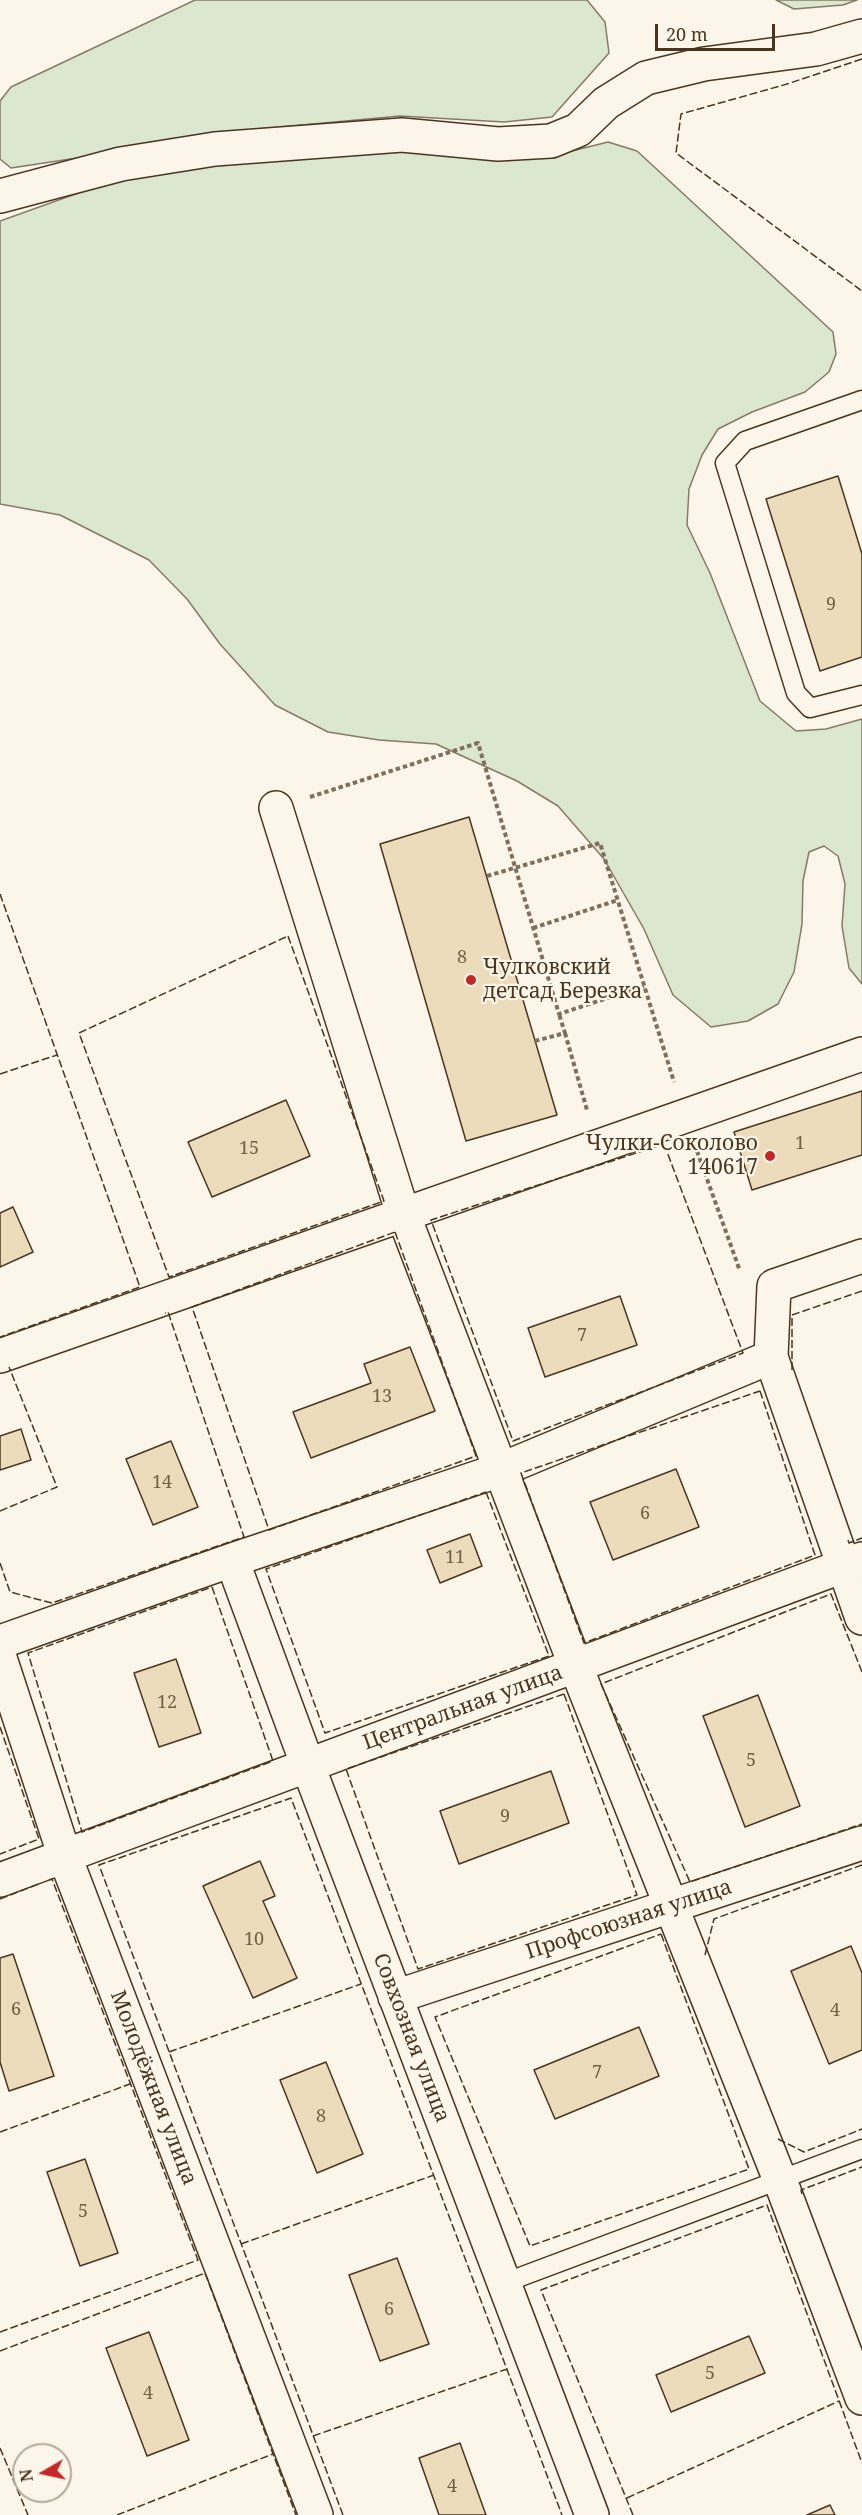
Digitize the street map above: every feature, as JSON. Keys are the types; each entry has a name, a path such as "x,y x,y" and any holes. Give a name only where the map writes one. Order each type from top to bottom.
{"street":[{"path":"0,196 120,164 215,149 402,135 498,144 551,141 578,130 606,103 646,78 704,64 816,49 862,36"},
{"path":"276,808 403,1214 576,1667 780,2180 862,2398"},
{"path":"0,1356 862,1054"},
{"path":"862,1256 774,1286 771,1357 852,1563 862,1618"},
{"path":"0,1642 232,1560 500,1470 771,1357"},
{"name":"Совхозная улица","path":"232,1560 592,2515"},
{"name":"Центральная улица","path":"0,1880 852,1563"},
{"name":"Молодёжная улица","path":"0,1658 64,1857 316,2515"},
{"name":"Профсоюзная улица","path":"395,1997 862,1844"}],"lane":[{"path":"862,400 745,441 725,463 795,693 810,708 862,695"},
{"path":"504,2283 862,2149"}],"path":[{"path":"276,808 478,743 598,1146"},
{"path":"487,876 600,843 684,1116 744,1280"},
{"path":"533,928 618,900"},
{"path":"559,1014 644,986"},
{"path":"535,1041 565,1033"}],"green space":[{"path":"195,0 587,0 605,22 609,53 552,117 504,122 400,116 215,133 117,152 11,168 0,159 0,101 11,87"},
{"path":"776,0 857,0 843,5 794,9"},
{"path":"608,142 637,151 833,332 836,354 829,372 805,392 752,412 718,429 702,455 689,489 687,525 710,573 760,701 796,731 826,729 862,719 862,984 849,968 842,926 845,884 838,856 824,846 809,852 803,881 802,924 794,972 778,1004 748,1021 711,1027 673,995 644,929 604,859 558,806 517,781 436,744 379,740 328,732 275,705 220,644 187,599 149,560 60,515 0,504 0,221 123,177 219,160 399,149 548,157"}],"building":[{"path":"838,476 862,554 862,657 820,671 766,499"},
{"path":"469,817 557,1115 466,1141 380,844"},
{"path":"862,1091 862,1155 752,1190 734,1132"},
{"path":"286,1100 310,1156 212,1197 188,1142"},
{"path":"13,1207 33,1252 0,1267 0,1213"},
{"path":"620,1296 637,1345 545,1377 528,1328"},
{"path":"410,1347 435,1411 311,1458 293,1412 371,1383 364,1364"},
{"path":"21,1429 31,1460 0,1470 0,1436"},
{"path":"171,1441 198,1507 153,1525 126,1459"},
{"path":"676,1469 699,1527 613,1560 590,1502"},
{"path":"470,1534 482,1566 440,1583 427,1550"},
{"path":"176,1659 201,1733 159,1747 134,1673"},
{"path":"758,1695 800,1806 745,1827 703,1716"},
{"path":"551,1771 569,1823 459,1864 440,1811"},
{"path":"260,1861 275,1896 263,1901 297,1978 253,1998 203,1886"},
{"path":"851,1946 862,1973 862,2050 829,2064 791,1971"},
{"path":"13,1954 54,2076 9,2091 0,2062 0,1958"},
{"path":"639,2027 659,2076 555,2119 534,2070"},
{"path":"326,2062 363,2154 317,2173 280,2080"},
{"path":"85,2159 118,2253 80,2266 47,2172"},
{"path":"397,2258 429,2344 380,2361 349,2275"},
{"path":"149,2332 189,2440 147,2456 106,2348"},
{"path":"749,2336 765,2373 671,2412 656,2375"},
{"path":"460,2443 486,2515 439,2515 419,2458"},
{"path":"830,2505 835,2515 807,2515"}],"fence":[{"path":"862,59 787,84 681,114 676,153 862,291"},
{"path":"0,894 140,1287 0,1337"},
{"path":"288,936 384,1201 169,1277 79,1033 288,936"},
{"path":"0,1074 57,1055"},
{"path":"664,1144 743,1353 513,1441 431,1220 664,1144"},
{"path":"395,1232 476,1456 269,1530 192,1307 395,1232"},
{"path":"792,1370 792,1315 862,1291"},
{"path":"0,1563 10,1592 52,1603 244,1537 168,1312 165,1313"},
{"path":"0,1511 57,1487 9,1367"},
{"path":"760,1391 815,1555 584,1643 521,1473 760,1391"},
{"path":"486,1492 549,1656 325,1733 266,1569 486,1492"},
{"path":"848,1540 849,1543 862,1538"},
{"path":"212,1587 273,1761 82,1832 28,1653 212,1587"},
{"path":"862,1672 831,1594 601,1684 690,1882 862,1824"},
{"path":"564,1694 637,1895 418,1969 346,1769 564,1694"},
{"path":"0,1727 39,1839 0,1854"},
{"path":"343,2515 99,1865 291,1798 562,2515"},
{"path":"705,1955 714,1919 862,1865"},
{"path":"0,2332 198,2260 52,1879 49,1880"},
{"path":"0,1899 41,1883"},
{"path":"661,1934 749,2169 530,2246 435,2017 661,1934"},
{"path":"169,2052 361,1984"},
{"path":"0,2132 130,2084"},
{"path":"778,2139 804,2152 862,2129"},
{"path":"802,2194 801,2190 862,2167"},
{"path":"241,2244 434,2175"},
{"path":"633,2515 541,2290 767,2205 862,2463"},
{"path":"0,2351 205,2273 296,2515"},
{"path":"313,2436 507,2369"},
{"path":"627,2498 839,2401"},
{"path":"0,2448 28,2515"},
{"path":"117,2515 273,2454"}],"place":[{"name":"Чулковский детсад Березка","path":"471,980"},
{"name":"Чулки-Соколово 140617","path":"770,1156"}]}
